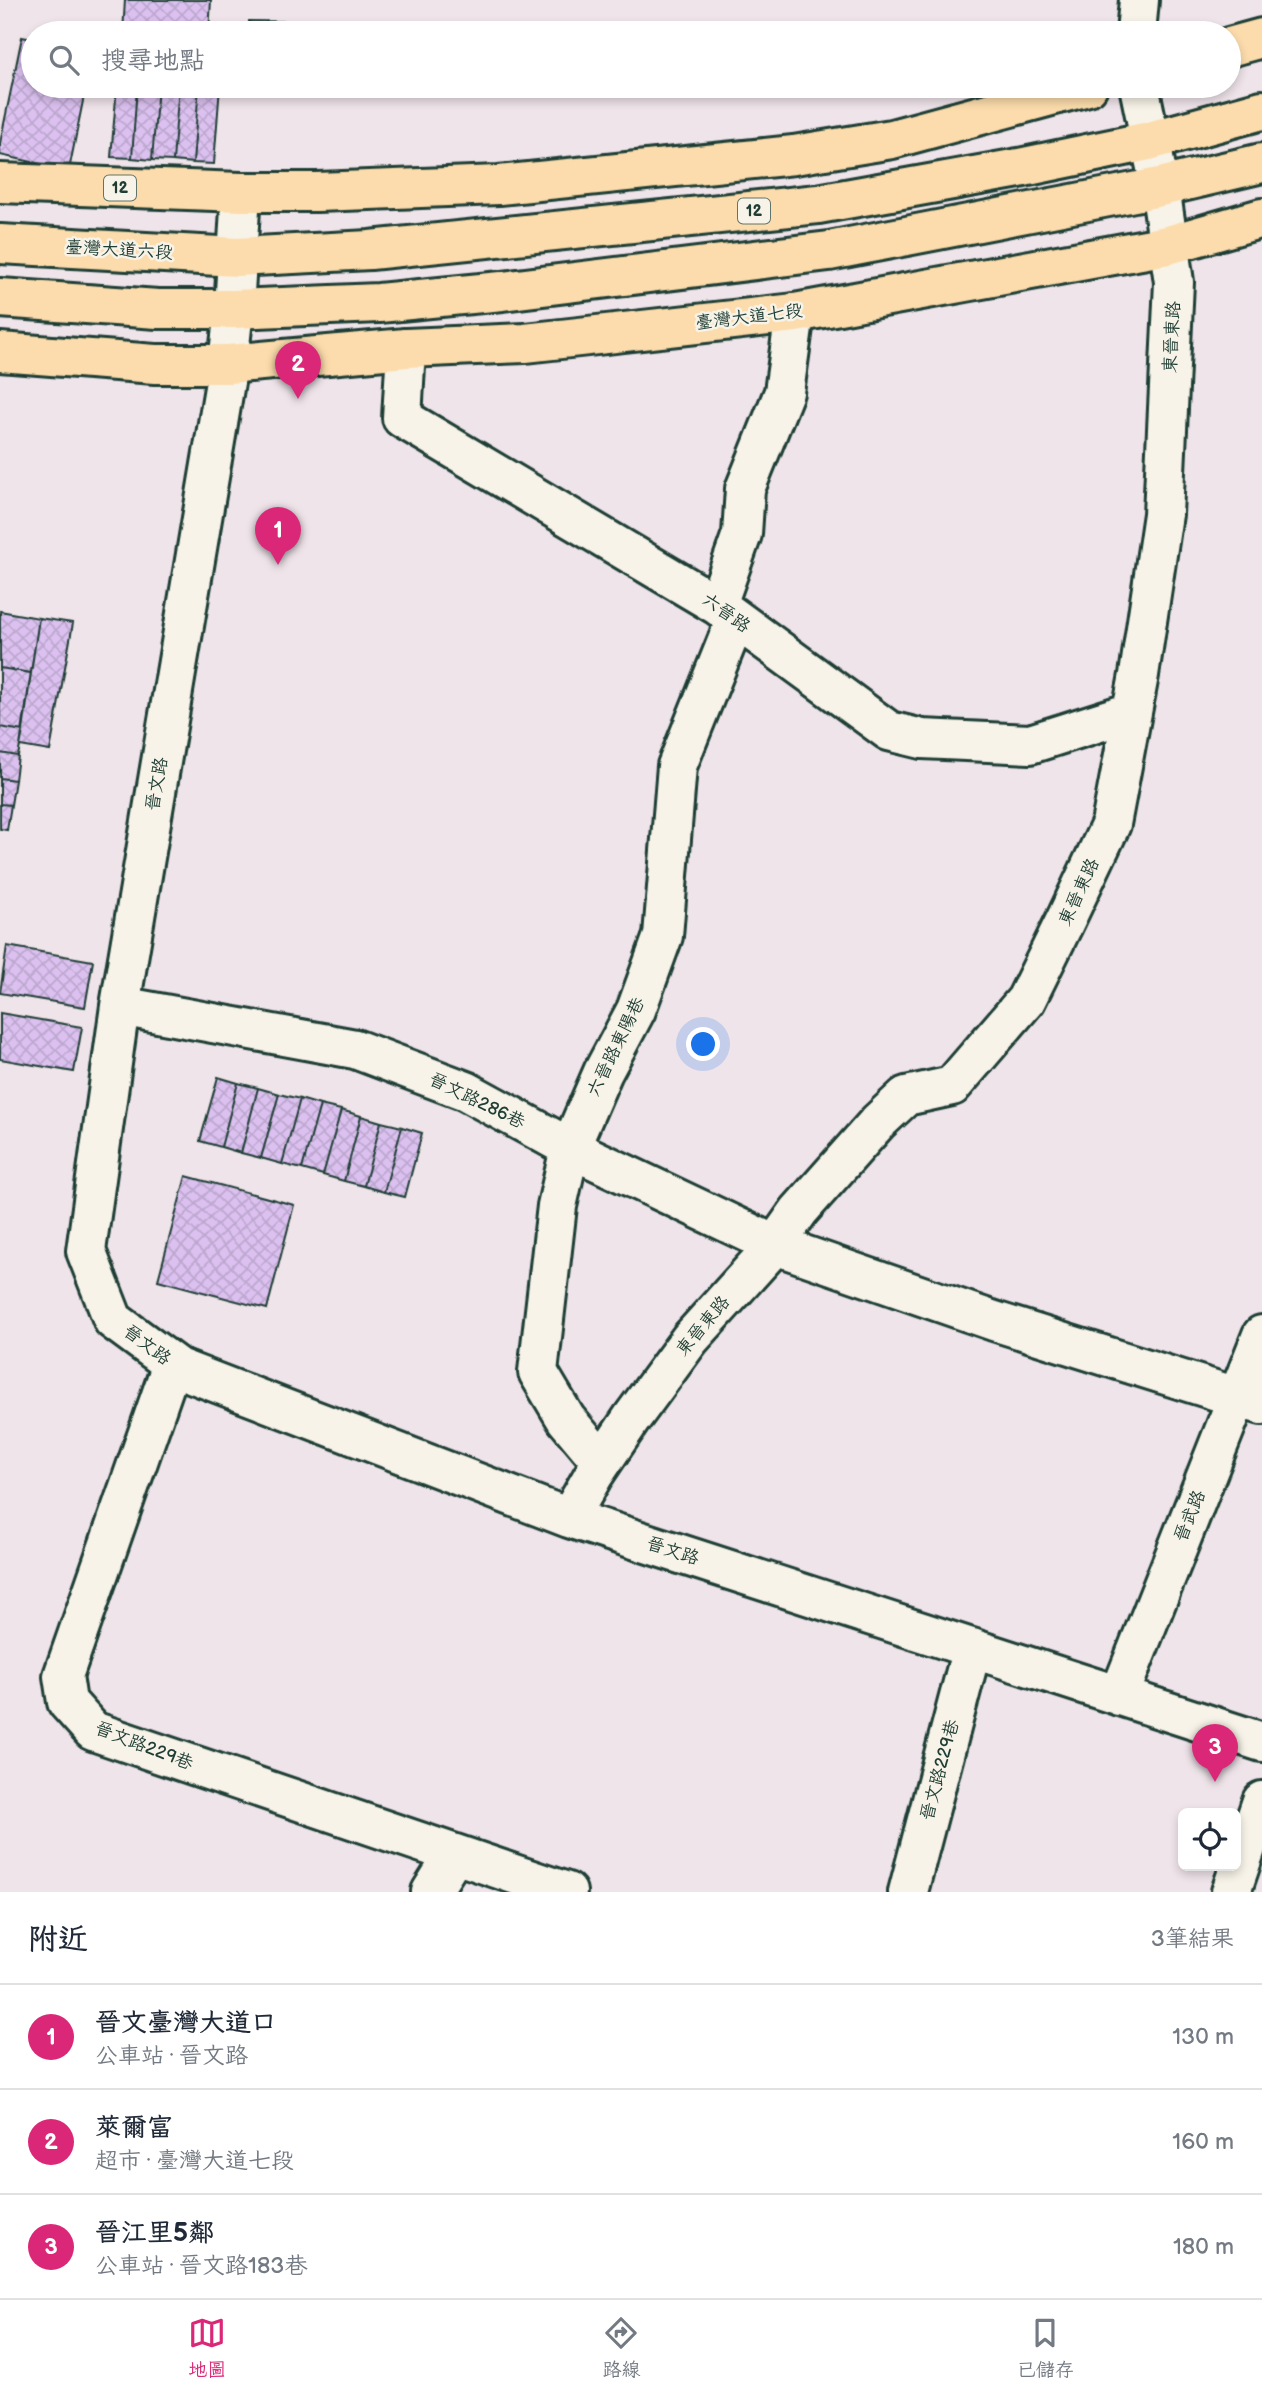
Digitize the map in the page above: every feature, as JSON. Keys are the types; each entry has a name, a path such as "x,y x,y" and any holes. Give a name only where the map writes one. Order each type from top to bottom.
{"main road":[{"path":"1241,44 1262,38"},
{"name":"12","path":"0,183 241,192 499,185 794,155 892,139 1043,98"},
{"name":"12","path":"237,257 370,250 818,204 1019,168 1149,141 1262,110"},
{"path":"0,298 158,309 234,309 379,303 502,291 829,251 1160,187 1262,163"},
{"name":"臺灣大道七段","path":"228,364 406,348 525,343 794,313 1168,245 1262,218"},
{"name":"臺灣大道六段","path":"0,244 237,257"},
{"path":"0,352 155,365 228,364"}],"street":[{"path":"1137,21 1139,0"},
{"name":"東晉東路","path":"569,1518 602,1462 690,1339 775,1245 799,1212 878,1122 906,1096 952,1086 1026,1000 1111,824 1139,675 1163,514 1174,282 1160,187 1141,98"},
{"name":"晉文路","path":"241,192 228,364 120,1006 86,1251 113,1320 172,1364 191,1373 569,1518 1262,1742"},
{"name":"六晉路東陽巷","path":"602,1462 566,1419 538,1372 557,1206 570,1148 603,1072 636,1010 663,936 677,766 727,612 742,534 745,489 784,392 794,313"},
{"name":"六晉路","path":"406,348 402,418 727,612 889,731 922,739 1030,744 1131,712"},
{"name":"晉文路286巷","path":"120,1006 355,1049 466,1091 570,1148 775,1245 994,1321 1250,1401"},
{"name":"晉武路","path":"1119,1696 1250,1401 1262,1335"},
{"name":"晉文路229巷","path":"172,1364 63,1676 67,1702 93,1731 567,1892"},
{"name":"晉文路229巷","path":"908,1892 972,1648"},
{"path":"1231,1892 1262,1801"},
{"path":"432,1892 456,1854"}],"building":[{"path":"125,0 211,0 210,21 124,21"},
{"path":"21,42 21,98 84,98 69,170 0,155 0,143"},
{"path":"116,98 136,98 132,158 111,157"},
{"path":"136,98 157,98 152,160 132,158"},
{"path":"157,98 178,98 173,161 152,160"},
{"path":"178,98 198,98 193,163 173,161"},
{"path":"198,98 219,98 214,164 193,163"},
{"path":"0,611 39,618 31,673 0,668"},
{"path":"39,618 73,623 50,751 20,746"},
{"path":"0,668 31,673 23,731 0,727"},
{"path":"0,727 23,731 18,756 0,753"},
{"path":"0,753 18,756 15,780 0,778"},
{"path":"0,778 15,780 11,805 0,804"},
{"path":"0,804 11,805 7,830 0,829"},
{"path":"7,946 93,961 85,1007 0,993"},
{"path":"0,1013 82,1027 74,1072 0,1059"},
{"path":"218,1077 238,1083 221,1147 200,1141"},
{"path":"238,1083 258,1088 241,1153 221,1147"},
{"path":"258,1088 279,1094 261,1158 241,1153"},
{"path":"279,1094 300,1099 282,1164 261,1158"},
{"path":"300,1099 320,1105 302,1169 282,1164"},
{"path":"320,1105 341,1110 323,1175 302,1169"},
{"path":"341,1110 361,1116 344,1181 323,1175"},
{"path":"361,1116 381,1122 364,1186 344,1181"},
{"path":"381,1122 402,1127 384,1192 364,1186"},
{"path":"402,1127 422,1133 405,1197 384,1192"},
{"path":"186,1176 294,1205 267,1309 158,1280"}],"place":[{"name":"萊爾富","path":"298,399"},
{"name":"晉文臺灣大道口","path":"278,565"},
{"name":"晉江里5鄰","path":"1215,1782"}]}
